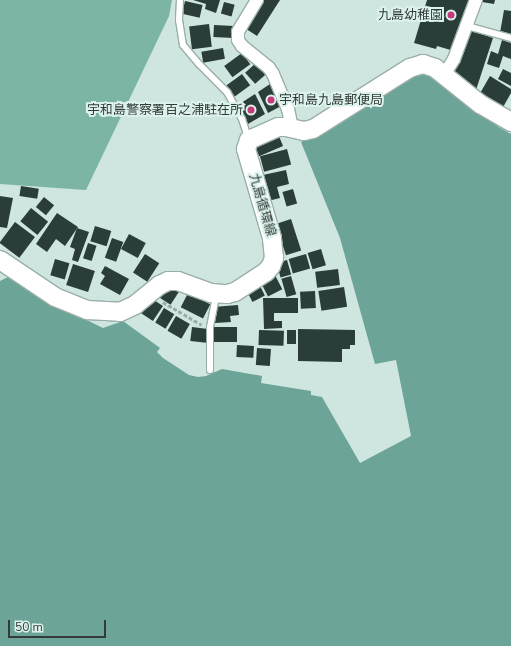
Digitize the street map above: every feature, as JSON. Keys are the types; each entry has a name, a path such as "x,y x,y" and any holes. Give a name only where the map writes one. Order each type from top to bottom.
{"main road":[{"path":"249,140 278,127 304,131 313,129 416,65 429,65 480,104 511,122"},
{"name":"九島循環線","path":"2,264 55,297 81,309 120,312 134,305 164,282 173,280 202,292 216,294 235,292 266,272 272,266 274,258 272,238 246,149 249,140"}],"street":[{"path":"257,0 238,32 238,40 242,46 273,74 288,109 292,128"},
{"path":"444,75 454,59 476,0"}],"lane":[{"path":"180,0 178,20 183,45 199,64 227,92 242,119 249,140"},
{"path":"467,26 511,38"},
{"path":"210,370 210,327 216,294"}],"path":[{"path":"149,294 204,326 210,327"}],"shaded area":[{"path":"0,0 172,0 169,16 86,190 0,184"},
{"path":"414,70 427,71 499,121 497,126 511,134 511,646 0,646 0,281 12,275 58,306 103,328 123,321 160,348 157,352 163,358 189,375 198,377 206,376 222,369 262,376 261,383 311,391 311,395 322,397 360,463 411,436 396,360 375,364 340,238 301,142"}],"building":[{"path":"193,0 220,0 216,13 205,9 206,4"},
{"path":"261,0 280,0 257,36 243,27"},
{"path":"427,0 470,0 454,51 437,46 436,49 414,43"},
{"path":"482,0 495,0 494,4 482,2"},
{"path":"185,1 203,5 200,18 182,14"},
{"path":"224,2 235,5 232,16 221,14"},
{"path":"504,10 511,11 511,36 500,33"},
{"path":"209,24 212,47 192,49 189,26"},
{"path":"214,25 234,26 233,38 213,37"},
{"path":"469,30 493,38 476,90 450,70"},
{"path":"502,40 511,43 511,59 503,56 499,68 487,64 491,51 498,54"},
{"path":"223,48 225,59 203,63 201,52"},
{"path":"242,53 250,64 232,77 224,66"},
{"path":"257,62 267,73 255,84 245,73"},
{"path":"503,69 511,73 511,86 498,79"},
{"path":"242,74 250,85 235,96 227,85"},
{"path":"490,76 511,89 511,93 502,109 479,95"},
{"path":"273,82 283,105 268,113 258,92"},
{"path":"255,94 265,114 248,124 238,105"},
{"path":"278,134 283,146 259,156 254,144"},
{"path":"287,149 291,164 264,172 260,156"},
{"path":"286,170 289,184 277,187 280,198 268,201 263,175"},
{"path":"21,186 39,189 37,199 19,196"},
{"path":"293,189 297,203 287,206 282,192"},
{"path":"0,196 13,198 7,228 0,227"},
{"path":"44,197 54,205 46,215 36,207"},
{"path":"31,208 48,222 37,235 20,221"},
{"path":"57,213 78,227 65,246 56,239 47,252 36,244"},
{"path":"291,219 301,250 286,255 276,224"},
{"path":"15,222 35,237 19,258 0,243"},
{"path":"95,226 111,231 107,246 90,241"},
{"path":"77,228 89,232 78,262 72,260 75,249 70,247"},
{"path":"129,234 146,243 138,258 121,249"},
{"path":"112,238 123,242 116,262 105,258"},
{"path":"88,243 97,246 92,261 83,258"},
{"path":"321,249 326,265 313,269 308,253"},
{"path":"145,254 159,263 147,282 133,272"},
{"path":"306,254 310,268 293,273 289,259"},
{"path":"55,259 69,263 65,279 50,275"},
{"path":"287,260 291,274 281,277 276,263"},
{"path":"73,264 95,271 88,292 66,285"},
{"path":"105,266 129,279 120,295 100,284 105,276 101,273"},
{"path":"338,269 340,285 317,288 315,272"},
{"path":"275,275 282,289 268,297 261,282"},
{"path":"291,276 296,294 287,297 281,279"},
{"path":"165,282 179,291 171,305 156,295"},
{"path":"259,284 265,296 252,302 247,290"},
{"path":"344,287 347,307 321,311 318,291"},
{"path":"315,291 316,308 301,309 300,292"},
{"path":"188,293 210,304 203,319 181,307"},
{"path":"148,296 163,306 153,321 138,311"},
{"path":"263,298 298,298 298,313 274,313 274,321 282,321 282,328 264,329"},
{"path":"238,305 239,315 230,316 231,322 215,323 213,307"},
{"path":"164,308 174,314 166,329 155,323"},
{"path":"176,316 190,324 181,339 168,331"},
{"path":"192,327 208,329 206,343 190,341"},
{"path":"213,327 237,327 237,342 213,342"},
{"path":"298,329 355,330 355,345 350,345 350,349 342,349 342,362 298,361"},
{"path":"259,330 284,331 283,346 258,345"},
{"path":"287,330 296,330 296,344 287,344"},
{"path":"237,345 254,346 253,358 236,357"},
{"path":"257,348 271,349 270,366 256,365"}],"place":[{"name":"九島幼稚園","path":"451,15"},
{"name":"宇和島九島郵便局","path":"271,100"},
{"name":"宇和島警察署百之浦駐在所","path":"251,110"}]}
